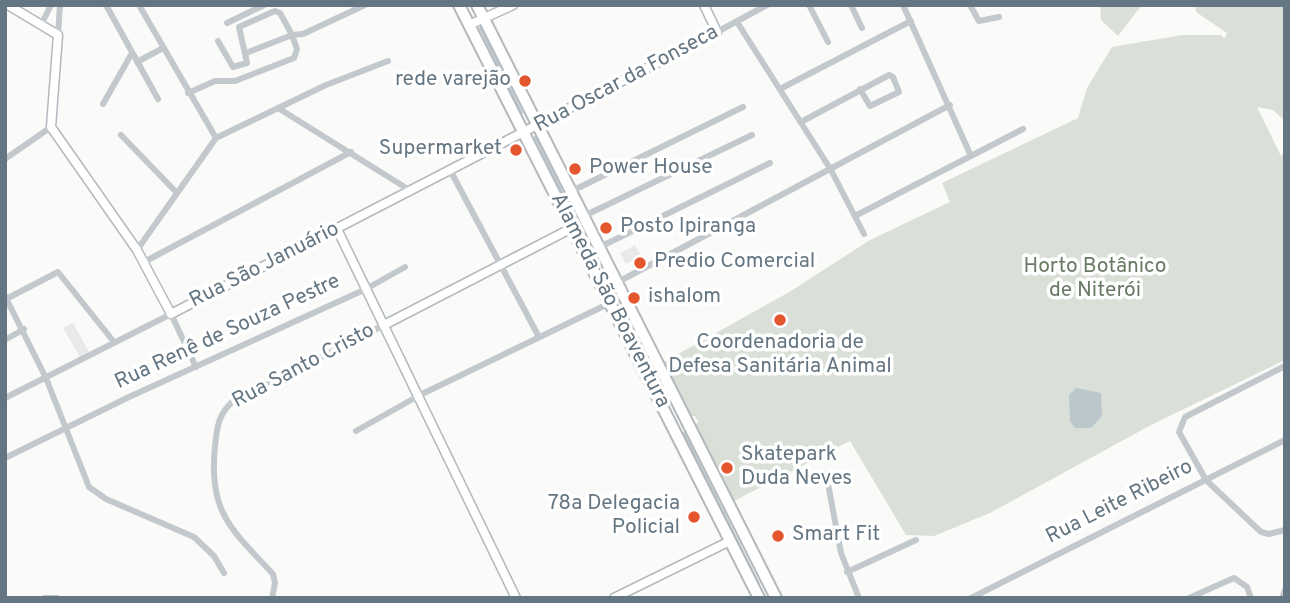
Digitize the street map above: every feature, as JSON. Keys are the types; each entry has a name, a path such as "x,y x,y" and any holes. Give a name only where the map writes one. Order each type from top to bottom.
{"highway":[{"name":"Alameda São Boaventura","path":"459,5 759,598"},
{"name":"Alameda São Boaventura","path":"478,5 776,598"}],"street":[{"path":"8,5 58,35"},
{"path":"41,25 51,5"},
{"path":"60,5 51,127 137,250 196,367"},
{"path":"106,5 158,99"},
{"path":"139,5 216,138"},
{"path":"227,23 264,5"},
{"path":"246,53 292,35 303,34 365,5"},
{"path":"469,25 513,5"},
{"path":"704,5 717,33"},
{"name":"Rua Oscar da Fonseca","path":"525,134 767,5"},
{"path":"809,5 828,42"},
{"path":"851,5 862,28"},
{"path":"903,5 971,156"},
{"path":"970,5 979,21 999,17"},
{"path":"188,93 215,81 235,81 294,58 297,49 280,13 275,11 239,27 238,34 249,62 233,67 218,41"},
{"path":"780,89 911,21"},
{"path":"737,22 831,170 864,234"},
{"path":"137,62 163,48"},
{"path":"103,104 132,53"},
{"path":"137,250 216,138 387,61"},
{"path":"801,121 860,89 889,75 893,77 899,92 870,106 860,89"},
{"path":"618,282 950,105"},
{"path":"572,191 743,107"},
{"path":"278,108 411,191"},
{"path":"5,159 51,127"},
{"path":"855,216 1023,129"},
{"name":"Rua São Januário","path":"5,398 525,134"},
{"path":"121,135 177,193"},
{"path":"584,216 752,135"},
{"path":"144,262 351,152"},
{"path":"600,247 770,163"},
{"path":"450,170 539,337"},
{"name":"Rua Santo Cristo","path":"272,598 275,583 272,574 231,528 215,499 212,470 219,416 232,402 572,228"},
{"path":"337,229 516,598"},
{"name":"Rua Renê de Souza Pestre","path":"5,458 366,289 405,267"},
{"path":"114,342 58,272 6,297 46,377 85,482 95,494 194,537 215,556 224,573"},
{"path":"356,431 420,396 610,303"},
{"path":"5,340 24,329"},
{"path":"1285,366 1185,417 1180,423 1180,435 1206,480 1261,531 1269,534 1285,530"},
{"name":"Rua Leite Ribeiro","path":"971,598 1285,440"},
{"path":"826,473 847,572 859,598"},
{"path":"847,572 916,540"},
{"path":"614,598 730,541"},
{"path":"1189,598 1228,579 1234,579 1247,587 1251,598"},
{"path":"1282,598 1285,590"},
{"path":"44,598 57,598"}],"shaded area":[{"path":"635,245 641,256 626,264 620,253"},
{"path":"73,323 89,352 80,357 63,328"},
{"path":"1076,388 1101,393 1102,416 1091,428 1075,428 1070,421 1069,395"}],"green space":[{"path":"1100,5 1141,6 1118,36 1101,20"},
{"name":"Horto Botânico de Niterói","path":"1195,5 1285,5 1285,121 1273,110 1257,107 1281,156 1285,152 1285,360 1151,425 990,513 934,536 906,535 850,441 734,501 694,426 698,422 695,416 688,416 662,363 791,291 870,240 950,202 942,183 1078,118 1087,88 1112,47 1182,35 1221,35 1224,39 1227,33 1196,12"}],"waterway":[{"path":"480,28 522,113"},
{"path":"535,137 568,204"},
{"path":"684,433 759,584"}],"place":[{"name":"rede varejão","path":"525,81"},
{"name":"Supermarket","path":"516,150"},
{"name":"Power House","path":"575,169"},
{"name":"Posto Ipiranga","path":"606,228"},
{"name":"Predio Comercial","path":"640,263"},
{"name":"ishalom","path":"634,298"},
{"name":"Coordenadoria de Defesa Sanitária Animal","path":"780,320"},
{"name":"Skatepark Duda Neves","path":"727,468"},
{"name":"78a Delegacia Policial","path":"694,517"},
{"name":"Smart Fit","path":"778,536"}]}
